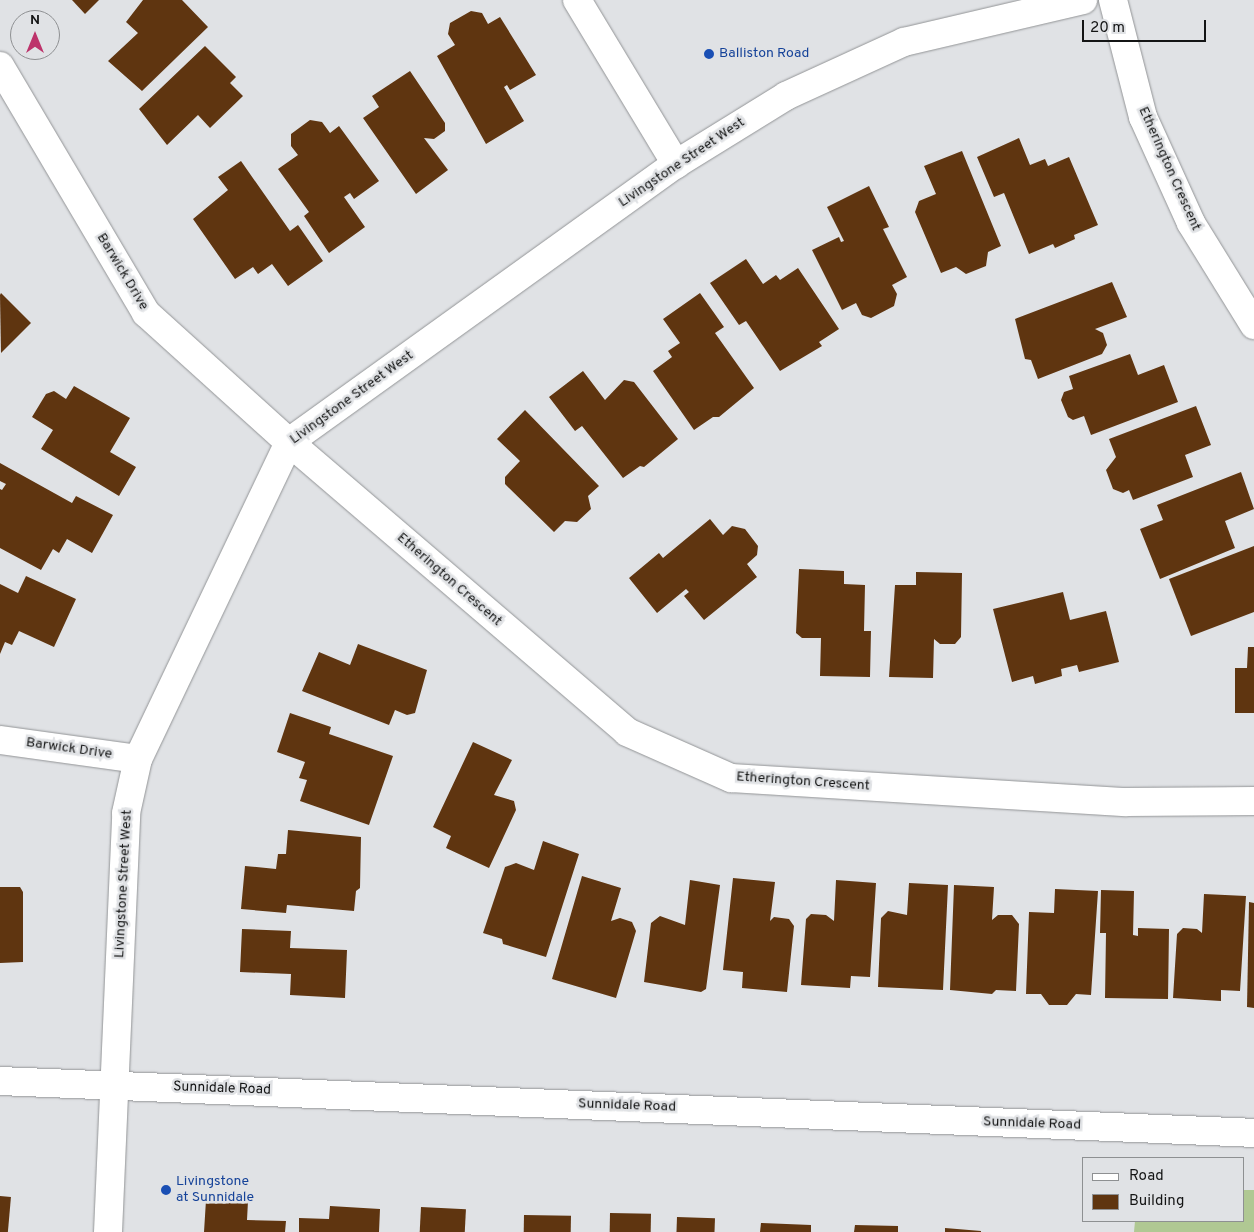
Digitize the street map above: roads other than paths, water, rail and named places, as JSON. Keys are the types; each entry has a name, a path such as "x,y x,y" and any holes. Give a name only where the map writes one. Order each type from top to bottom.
{"street":[{"path":"576,0 676,164"},
{"name":"Livingstone Street West","path":"108,1232 126,812 138,759 289,442 676,164 786,96 904,42 1084,0"},
{"name":"Etherington Crescent","path":"1113,0 1143,117 1191,222 1254,325"},
{"name":"Barwick Drive","path":"0,66 146,313 289,442"},
{"name":"Etherington Crescent","path":"289,442 627,732 731,778 1126,802 1254,801"},
{"name":"Barwick Drive","path":"0,740 138,759"},
{"name":"Sunnidale Road","path":"0,1081 1254,1133"}],"place":[{"name":"Balliston Road","path":"709,54"},
{"name":"Livingstone at Sunnidale","path":"166,1190"}]}
